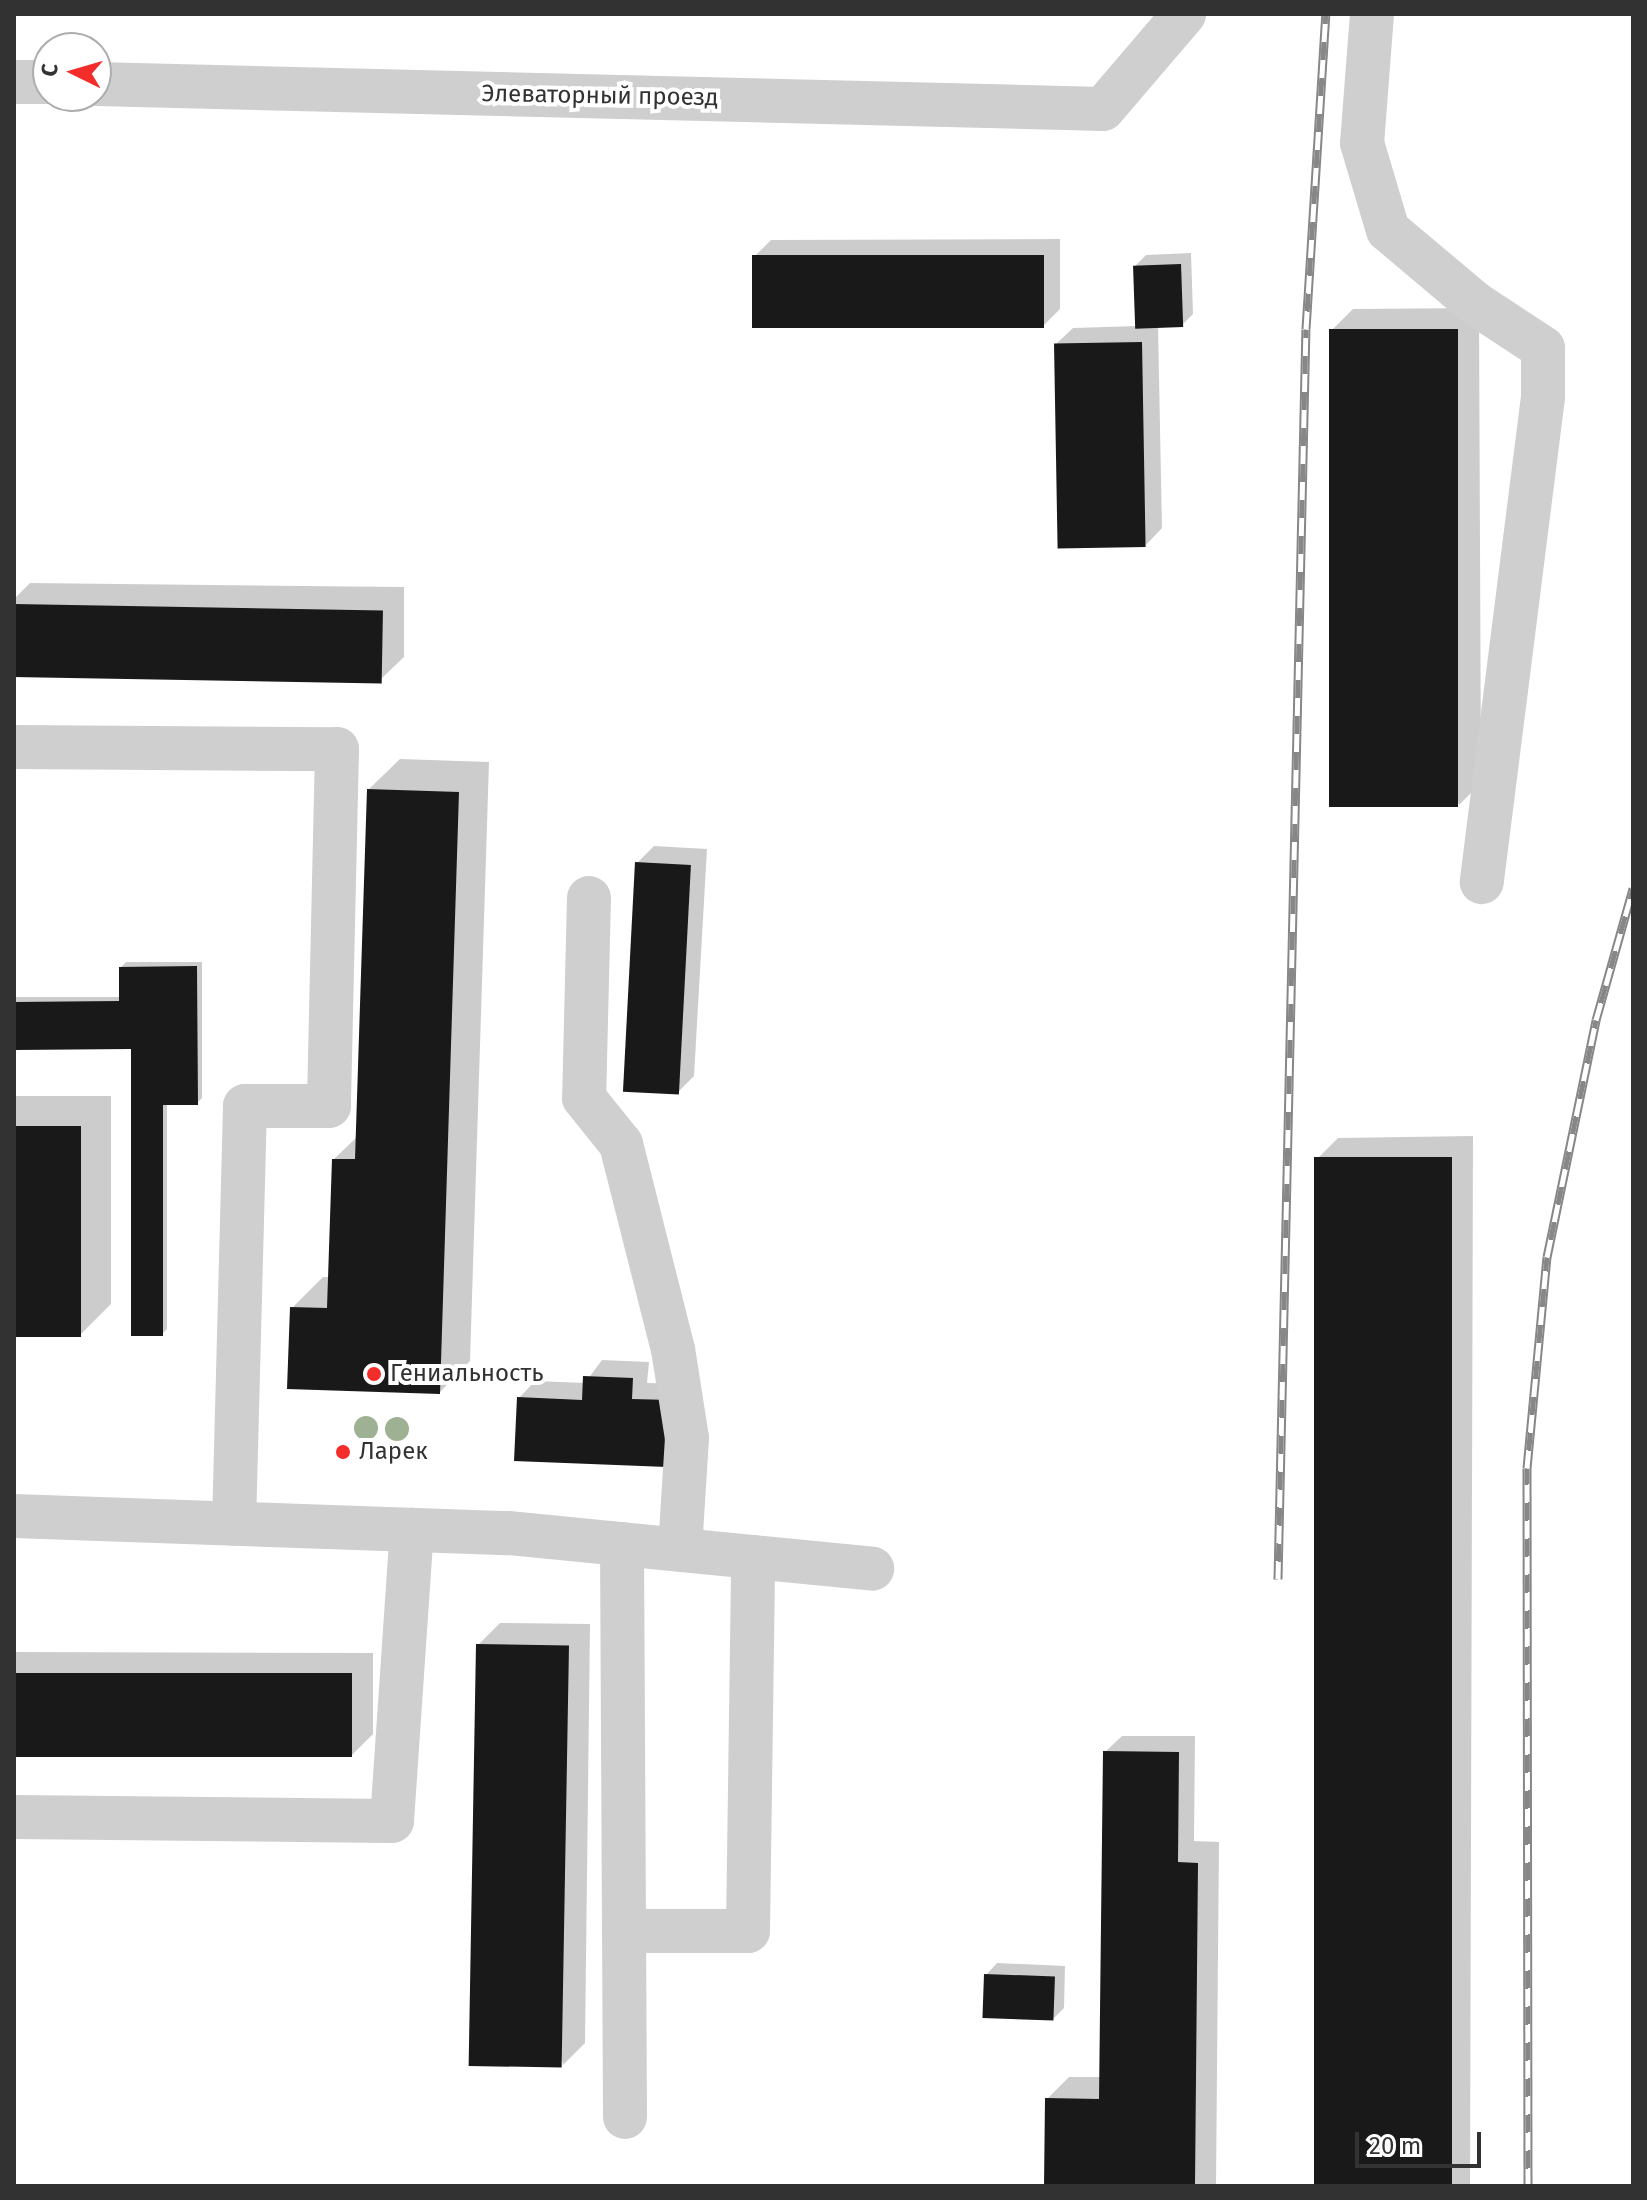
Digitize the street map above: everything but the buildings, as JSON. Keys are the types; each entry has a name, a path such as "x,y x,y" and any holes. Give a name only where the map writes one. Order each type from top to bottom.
{"street":[{"name":"Элеваторный проезд","path":"112,84 1103,109 1184,14"},
{"path":"1372,14 1362,143 1388,230 1476,304 1543,348 1543,397 1482,882"},
{"path":"14,747 337,749 329,1106 245,1106 234,1524"},
{"path":"589,898 584,1098 621,1144 673,1349 687,1438 680,1550"},
{"path":"14,1516 412,1530 622,1544 872,1569"},
{"path":"14,1817 392,1821 412,1530"},
{"path":"622,1544 625,2117"},
{"path":"624,1931 748,1931 753,1557"}],"railway":[{"path":"1278,1579 1306,329 1326,14"},
{"path":"1528,2186 1527,1468 1547,1257 1596,1020 1633,888"}],"place":[{"name":"Гениальность","path":"374,1374"},
{"name":"Ларек","path":"343,1452"}]}
